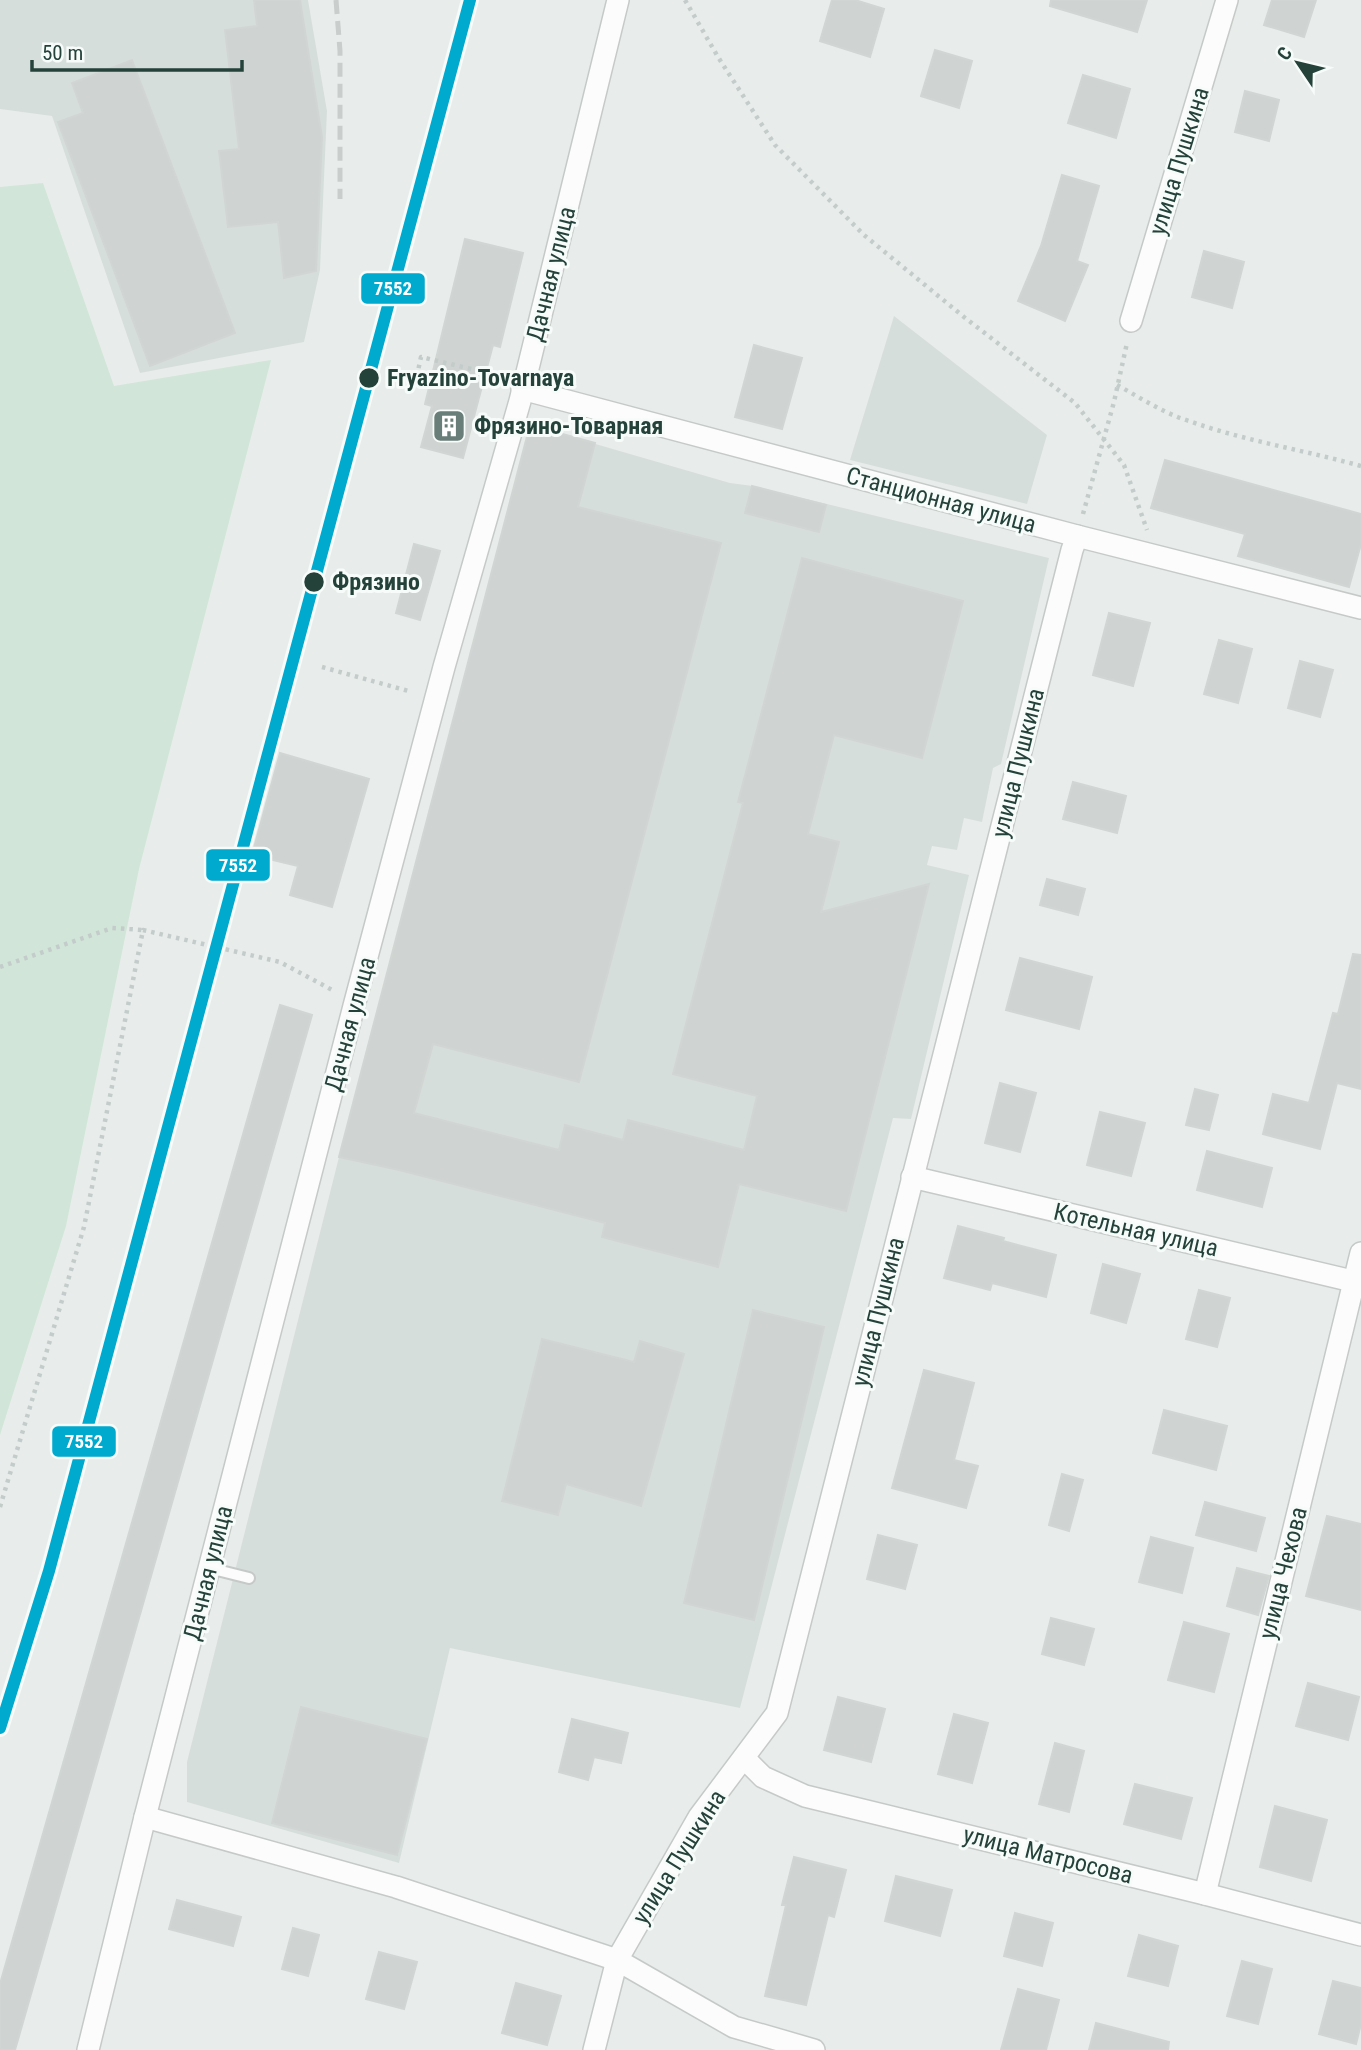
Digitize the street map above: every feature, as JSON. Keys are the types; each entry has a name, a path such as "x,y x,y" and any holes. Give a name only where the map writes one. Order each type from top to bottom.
{"street":[{"name":"Дачная улица","path":"88,2050 145,1817 355,1002 435,699 521,395 618,0"},
{"name":"улица Пушкина","path":"1131,321 1227,0"},
{"name":"Станционная улица","path":"521,395 1361,608"},
{"name":"улица Пушкина","path":"594,2050 617,1960 699,1817 777,1713 1077,536"},
{"name":"Котельная улица","path":"912,1177 1357,1282"},
{"name":"улица Чехова","path":"1205,1894 1357,1282 1361,1253"},
{"name":"улица Матросова","path":"744,1758 763,1777 805,1796 1361,1935"},
{"path":"145,1817 396,1887 617,1960 734,2027 814,2050"}],"lane":[{"path":"209,1568 249,1578"}],"path":[{"path":"685,0 775,145 864,235 964,317 1075,402 1124,465 1156,556"},
{"path":"1077,536 1104,439 1131,321"},
{"path":"403,377 416,380 421,357 488,373 496,387 521,395"},
{"path":"1117,385 1157,408 1188,421 1361,466"},
{"path":"322,667 435,699"},
{"path":"0,967 111,928 143,930 280,962 355,1002"},
{"path":"0,1507 84,1227 143,930"}],"shaded area":[{"path":"0,0 308,0 327,111 320,270 304,342 140,373 52,116 0,109"},
{"path":"894,316 1047,435 1027,504 850,460"},
{"path":"530,425 730,483 753,486 1049,558 1001,764 993,768 982,822 964,818 957,850 932,846 927,865 969,875 911,1119 893,1118 740,1708 450,1648 399,1863 187,1802 187,1762 339,1157"}],"green space":[{"path":"43,183 114,386 271,360 139,869 66,1226 0,1435 0,187"}],"building":[{"path":"254,0 300,0 322,137 316,271 284,278 278,222 228,227 219,151 239,149 225,30 257,26"},
{"path":"832,0 855,0 884,9 870,57 820,41"},
{"path":"1051,0 1147,0 1137,32 1050,6"},
{"path":"1272,0 1316,0 1304,37 1264,25"},
{"path":"935,50 972,61 959,108 921,96"},
{"path":"132,60 235,333 150,366 58,122 83,113 72,83"},
{"path":"1083,75 1130,89 1116,138 1068,123"},
{"path":"1245,91 1279,100 1269,141 1235,132"},
{"path":"1062,175 1099,186 1077,261 1088,265 1065,321 1018,301 1041,246"},
{"path":"465,239 523,253 500,347 493,345 463,458 421,447 432,406 425,404"},
{"path":"1204,251 1244,262 1232,308 1192,297"},
{"path":"754,345 802,358 782,429 735,417"},
{"path":"530,425 595,443 578,507 721,543 579,1082 433,1044 414,1113 559,1150 565,1125 623,1140 628,1120 744,1150 757,1096 673,1074 743,803 738,802 802,558 963,601 922,758 834,735 808,834 839,842 821,912 929,884 846,1211 739,1184 718,1267 602,1237 605,1223 339,1157"},
{"path":"1165,460 1361,514 1361,544 1349,587 1238,556 1245,534 1151,508"},
{"path":"752,486 826,505 819,532 745,513"},
{"path":"414,544 440,551 420,620 396,613"},
{"path":"1109,613 1150,623 1133,686 1093,675"},
{"path":"1219,640 1252,649 1238,703 1204,694"},
{"path":"1300,661 1333,670 1320,717 1288,708"},
{"path":"280,753 369,779 332,907 290,895 298,866 252,855"},
{"path":"1073,782 1126,796 1117,833 1063,819"},
{"path":"1047,879 1085,889 1078,915 1040,905"},
{"path":"1353,954 1361,955 1361,1089 1337,1083 1320,1149 1263,1134 1273,1094 1309,1103 1333,1013 1338,1014"},
{"path":"1020,958 1092,977 1079,1029 1006,1010"},
{"path":"280,1005 312,1015 15,2050 0,2050 0,1984"},
{"path":"1000,1083 1036,1093 1020,1152 985,1143"},
{"path":"1195,1089 1218,1095 1209,1130 1186,1125"},
{"path":"1100,1112 1145,1123 1131,1176 1087,1165"},
{"path":"1207,1151 1272,1168 1262,1207 1197,1190"},
{"path":"958,1226 1056,1255 1046,1297 992,1283 990,1290 944,1278"},
{"path":"1103,1264 1140,1274 1126,1323 1091,1313"},
{"path":"1199,1290 1230,1298 1217,1347 1186,1339"},
{"path":"753,1310 824,1327 754,1620 684,1603"},
{"path":"542,1339 634,1362 640,1341 684,1354 641,1506 566,1484 558,1515 502,1501"},
{"path":"924,1370 974,1383 954,1460 978,1466 966,1508 892,1488"},
{"path":"1164,1410 1227,1426 1216,1470 1153,1453"},
{"path":"1062,1474 1083,1480 1069,1531 1049,1525"},
{"path":"1205,1502 1265,1518 1256,1551 1196,1535"},
{"path":"1327,1516 1361,1524 1361,1610 1306,1596"},
{"path":"878,1535 917,1545 905,1589 867,1579"},
{"path":"1151,1537 1193,1548 1182,1593 1139,1582"},
{"path":"1237,1568 1269,1576 1258,1615 1227,1606"},
{"path":"1051,1618 1094,1629 1084,1665 1042,1654"},
{"path":"1184,1622 1229,1634 1214,1692 1168,1680"},
{"path":"1308,1683 1359,1697 1348,1740 1296,1726"},
{"path":"838,1697 885,1709 871,1762 824,1750"},
{"path":"301,1707 427,1739 397,1855 272,1823"},
{"path":"954,1714 988,1723 972,1783 938,1774"},
{"path":"572,1719 628,1733 621,1763 594,1757 588,1780 559,1772"},
{"path":"1055,1743 1084,1751 1069,1812 1039,1804"},
{"path":"1135,1784 1192,1798 1181,1839 1124,1824"},
{"path":"1275,1806 1327,1820 1311,1881 1260,1867"},
{"path":"794,1857 846,1870 834,1917 828,1915 806,2005 765,1996"},
{"path":"896,1876 952,1890 940,1936 885,1921"},
{"path":"177,1900 241,1917 233,1946 169,1929"},
{"path":"1015,1913 1053,1923 1042,1966 1004,1956"},
{"path":"293,1928 319,1935 308,1976 282,1969"},
{"path":"1139,1935 1178,1946 1168,1986 1128,1976"},
{"path":"379,1952 417,1962 404,2009 366,1999"},
{"path":"1242,1961 1272,1969 1258,2024 1227,2016"},
{"path":"1333,1981 1361,1988 1361,2024 1356,2044 1319,2034"},
{"path":"516,1983 561,1996 547,2045 502,2033"},
{"path":"1018,1989 1059,2000 1046,2050 1001,2050"},
{"path":"1096,2023 1169,2042 1168,2050 1089,2050"}],"railway":[{"path":"336,0 340,51 340,199"}],"transit line":[{"name":"7552","path":"0,1728 49,1571 470,0"}],"place":[{"name":"Fryazino-Tovarnaya","path":"369,378"},
{"name":"Фрязино-Товарная","path":"449,426"},
{"name":"Фрязино","path":"314,582"}]}
